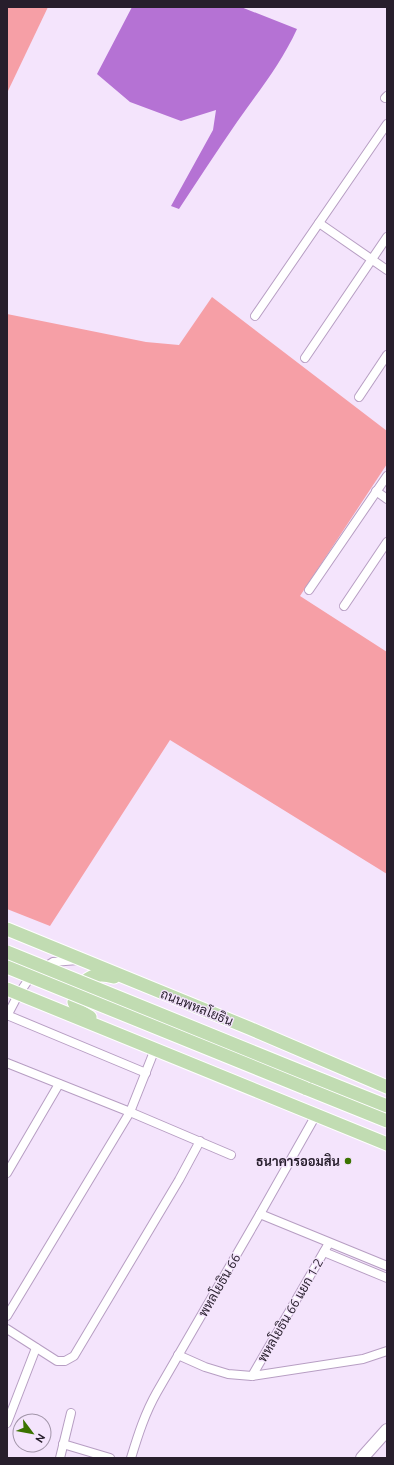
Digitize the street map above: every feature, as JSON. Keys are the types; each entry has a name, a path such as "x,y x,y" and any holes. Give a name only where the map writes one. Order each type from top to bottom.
{"main road":[{"name":"ถนนพหลโยธิน","path":"7,929 387,1087"},
{"name":"ถนนพหลโยธิน","path":"7,952 387,1106"},
{"path":"7,967 387,1121"},
{"path":"121,1035 78,1010 74,1002 78,989 88,978 103,974 146,986"},
{"path":"14,992 387,1144"},
{"path":"362,1458 387,1430"}],"street":[{"path":"255,316 387,124"},
{"path":"319,222 387,270"},
{"path":"305,358 387,237"},
{"path":"360,397 387,355"},
{"path":"309,590 387,476"},
{"path":"376,491 387,499"},
{"path":"344,606 387,542"},
{"path":"82,960 53,962 31,976 14,992 7,1015 146,1073"},
{"path":"7,1316 130,1112 155,1049"},
{"path":"7,1063 130,1112 231,1155"},
{"path":"7,1173 59,1084"},
{"name":"พหลโยธิน 66","path":"131,1458 148,1408 316,1115"},
{"path":"7,1330 57,1362 65,1361 74,1356 179,1180 200,1141"},
{"path":"260,1214 387,1266"},
{"name":"พหลโยธิน 66 แยก 1-2","path":"252,1376 329,1243"},
{"path":"324,1252 387,1278"},
{"path":"7,1423 36,1348"},
{"path":"178,1355 205,1367 228,1374 252,1376 363,1359 387,1351"},
{"path":"60,1458 71,1413"},
{"path":"63,1444 110,1458"}],"shaded area":[{"path":"7,7 48,7 7,93"},
{"path":"132,7 241,7 297,29 277,66 179,209 171,206 213,130 216,110 181,121 130,102 97,74"},
{"path":"212,297 387,431 387,464 300,596 387,652 387,874 170,740 50,926 7,909 7,314 146,342 179,345"}],"place":[{"name":"ธนาคารออมสิน","path":"348,1161"}]}
